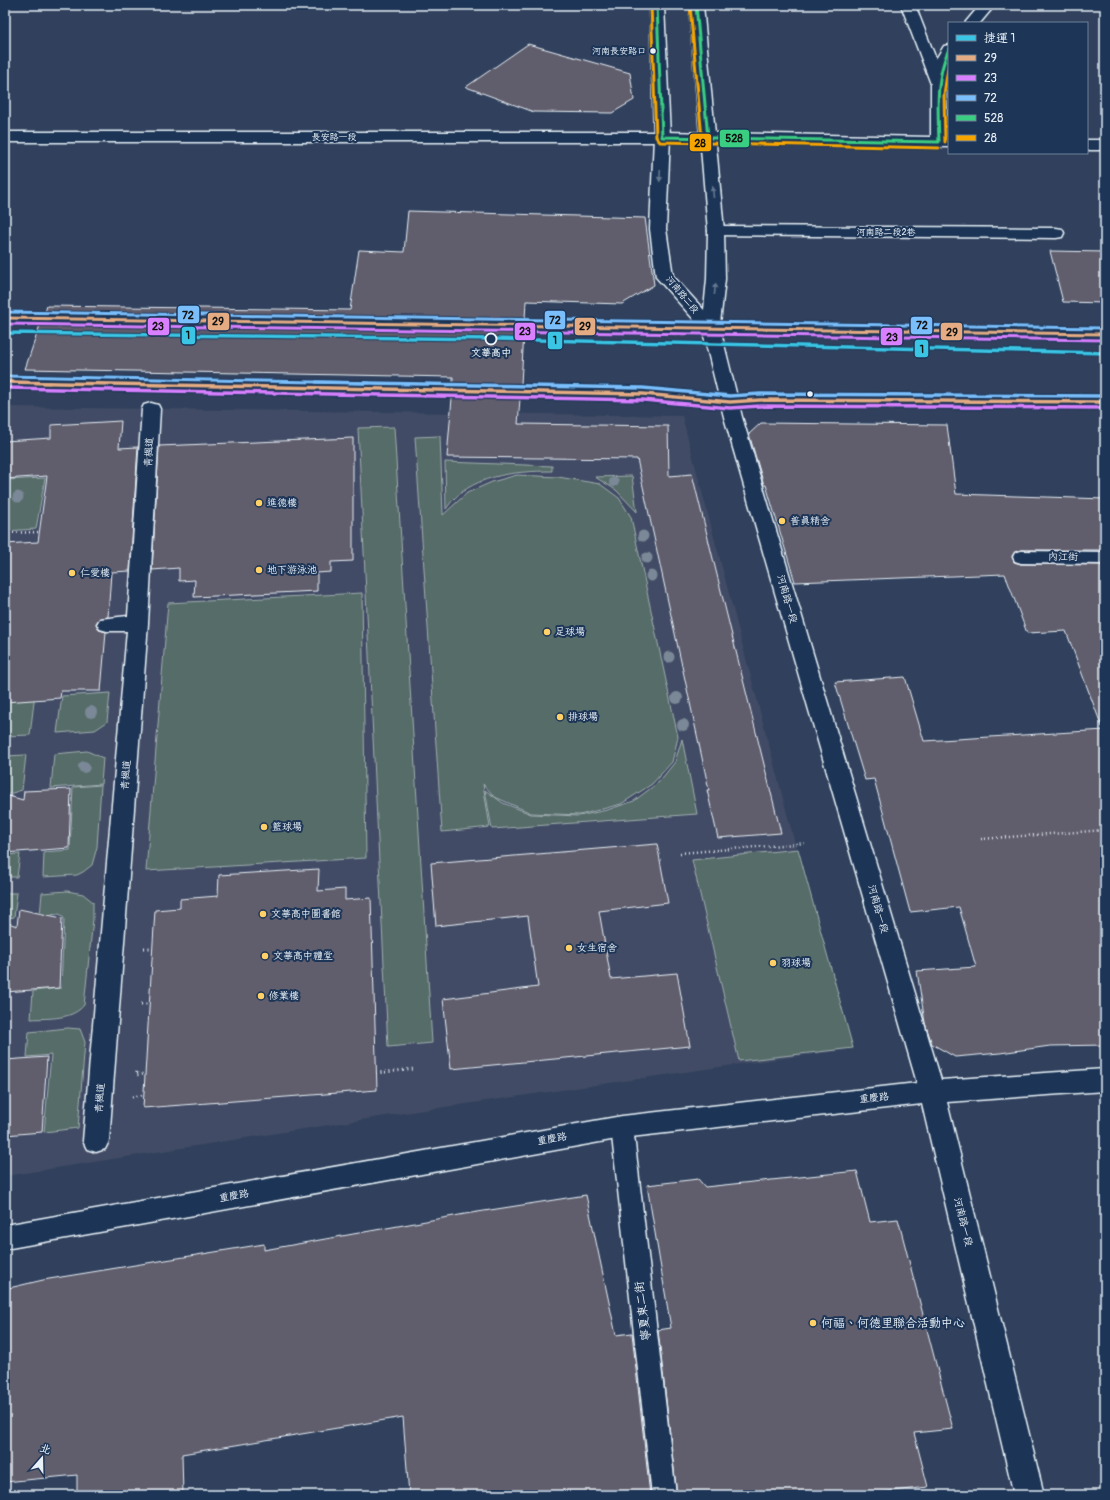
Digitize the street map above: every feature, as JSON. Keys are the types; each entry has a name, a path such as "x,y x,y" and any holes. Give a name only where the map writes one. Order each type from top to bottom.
{"street":[{"name":"河南路二段","path":"657,5 662,137 658,229 665,277 711,328"},
{"name":"河南路二段","path":"696,5 716,231 716,280 711,328"},
{"path":"908,5 938,83 944,142"},
{"path":"973,22 988,5"},
{"path":"938,83 945,54 948,50"},
{"name":"長安路一段","path":"5,137 662,137 944,142"},
{"path":"1088,145 1105,145"},
{"name":"河南路二段2巷","path":"716,231 1056,233"},
{"path":"5,318 1105,334"},
{"name":"河南路一段","path":"711,328 730,402 932,1092 1029,1495"},
{"path":"5,382 642,394 730,402 760,400 1105,402"},
{"name":"青楓道","path":"96,1141 138,623 151,408"},
{"path":"107,624 138,623"},
{"name":"重慶路","path":"5,1237 622,1127 932,1092 1105,1080"}],"lane":[{"name":"內江街","path":"1021,557 1105,558"},
{"name":"寧夏東二街","path":"622,1127 664,1495"}],"path":[{"path":"5,533 40,532"},
{"path":"981,839 1105,830"},
{"path":"680,853 807,843"},
{"path":"141,1004 148,1004"},
{"path":"376,1073 415,1069"}],"shaded area":[{"path":"5,407 682,416 795,844 854,1049 417,1111 5,1176"}],"green space":[{"path":"394,427 432,1043 388,1047 358,428"},
{"path":"440,436 443,515 467,493 492,482 517,475 558,477 600,484 619,498 631,517 678,737 672,762 652,784 621,804 580,815 531,813 495,797 483,784 490,827 442,832 415,437"},
{"path":"445,462 552,466 552,471 508,474 479,482 455,498 446,509"},
{"path":"632,476 637,512 616,490 595,477"},
{"path":"45,478 36,529 5,531 5,480"},
{"path":"362,593 366,858 146,871 168,603"},
{"path":"35,693 30,735 5,736 5,702"},
{"path":"110,693 107,722 95,730 57,733 62,696"},
{"path":"682,739 697,814 492,829 485,790 503,803 531,814 579,816 607,810 634,801 659,782 675,762"},
{"path":"87,751 103,758 101,784 51,788 54,754"},
{"path":"26,755 22,790 9,794 5,793 5,756"},
{"path":"101,785 97,847 92,865 77,875 43,877 44,852 70,850 73,787"},
{"name":"羽球場","path":"798,849 853,1048 739,1061 692,860"},
{"path":"20,854 17,877 5,877 5,855"},
{"path":"67,891 83,894 93,902 93,919 84,1005 79,1010 67,1016 31,1019 33,991 61,988 64,920 63,916 59,914 40,916 42,893"},
{"path":"5,893 17,893 14,917 5,919"},
{"path":"68,1028 80,1029 85,1042 78,1128 44,1132 51,1055 27,1057 29,1032"}],"building":[{"path":"528,44 630,73 634,100 612,113 534,112 466,87"},
{"path":"408,211 645,218 654,285 622,304 526,301 525,319 45,312 47,306 350,310 359,250 404,252"},
{"path":"1050,251 1105,252 1105,303 1063,302"},
{"path":"40,325 524,332 521,384 453,383 453,377 25,369"},
{"path":"452,398 520,399 518,424 668,426 669,476 692,474 781,833 718,838 707,790 709,790 637,459 447,457"},
{"name":"仁愛樓","path":"121,421 119,448 138,447 130,571 111,572 108,617 100,618 96,623 99,630 106,632 101,691 61,691 60,698 5,702 5,544 38,542 47,476 5,479 5,441 51,438 51,425"},
{"path":"761,423 947,425 956,494 1105,499 1105,550 1021,550 1015,552 1012,556 1014,562 1021,564 1105,565 1105,727 1102,727 1066,631 1027,633 1005,574 795,582 749,434"},
{"name":"進德樓","path":"353,438 353,561 331,562 331,572 317,573 317,591 194,597 195,580 179,581 179,568 152,570 159,446"},
{"path":"905,677 924,741 1105,730 1105,1045 1050,1046 1000,1053 955,1057 932,1044 925,1023 917,971 976,967 959,907 910,912 874,779 865,780 835,682"},
{"path":"71,789 69,848 5,853 5,795 23,800 24,791"},
{"name":"女生宿舍","path":"657,844 668,903 599,911 611,979 677,973 690,1046 451,1069 443,999 538,987 528,916 436,926 431,863"},
{"name":"修業樓","path":"319,869 318,891 345,889 345,900 371,898 377,1090 143,1108 155,910 180,908 180,899 218,896 219,875"},
{"path":"19,909 62,918 59,988 5,992 5,922 17,926"},
{"path":"47,1057 42,1132 5,1135 5,1060"},
{"name":"何福、何德里聯合活動中心","path":"857,1171 870,1222 898,1219 953,1429 914,1433 928,1487 858,1495 677,1495 658,1330 671,1328 647,1185 698,1179 705,1187"},
{"path":"586,1195 616,1335 632,1333 650,1495 409,1495 403,1417 182,1454 183,1495 77,1495 77,1475 5,1482 5,1289 43,1280 264,1244 264,1250 465,1214"}],"metro line":[{"name":"1","path":"5,333 494,339 1105,353"}],"transit line":[{"name":"28","path":"651,5 656,137 660,142 939,148"},
{"name":"528","path":"657,5 662,137 939,142"},
{"name":"528","path":"696,5 708,138"},
{"name":"28","path":"690,6 702,139"},
{"name":"528","path":"939,142 939,82 944,60 948,51"},
{"name":"28","path":"945,142 944,94 948,68"},
{"name":"72","path":"5,312 1105,328"},
{"name":"29","path":"5,318 1105,334"},
{"name":"23","path":"5,324 1105,340"},
{"name":"72","path":"5,376 643,388 730,396 760,394 1105,396"},
{"name":"29","path":"5,382 643,394 730,402 760,400 1105,402"},
{"name":"23","path":"5,388 643,400 730,408 760,406 1105,408"}],"place":[{"name":"河南長安路口","path":"653,51"},
{"name":"文華高中","path":"491,339"},
{"name":"進德樓","path":"259,503"},
{"name":"普真精舍","path":"782,521"},
{"name":"地下游泳池","path":"259,570"},
{"name":"仁愛樓","path":"72,573"},
{"name":"足球場","path":"547,632"},
{"name":"排球場","path":"560,717"},
{"name":"籃球場","path":"264,827"},
{"name":"文華高中圖書館","path":"263,914"},
{"name":"女生宿舍","path":"569,948"},
{"name":"文華高中禮堂","path":"265,956"},
{"name":"羽球場","path":"773,963"},
{"name":"修業樓","path":"261,996"},
{"name":"何福、何德里聯合活動中心","path":"813,1323"}]}
